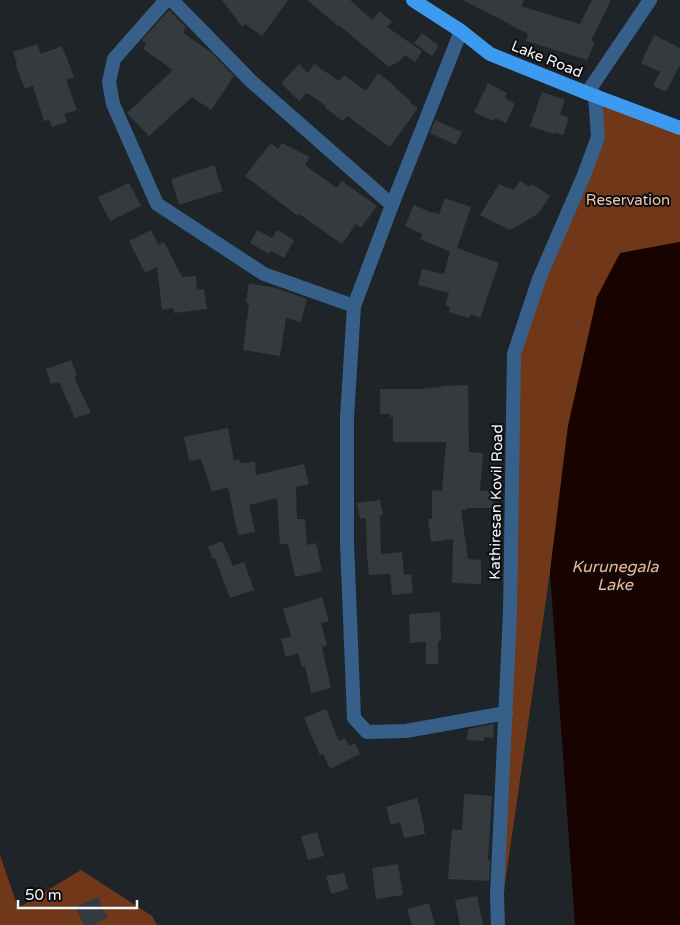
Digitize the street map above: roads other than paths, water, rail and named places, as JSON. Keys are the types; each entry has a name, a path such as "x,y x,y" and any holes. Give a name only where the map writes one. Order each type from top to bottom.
{"main road":[{"name":"Lake Road","path":"417,1 461,31 490,54 680,128"}],"street":[{"path":"166,0 114,59 109,82 113,104 157,204 264,274 354,306"},
{"path":"172,0 252,82 392,205"},
{"path":"591,94 650,0"},
{"path":"461,31 354,306 347,417 347,543 354,718 367,732 406,731 506,713"},
{"name":"Kathiresan Kovil Road","path":"498,925 497,895 510,612 514,354 539,279 584,175 598,137 591,94"}],"water":[{"name":"Kurunegala Lake","path":"680,242 680,925 575,925 550,572 568,426 597,297 620,253"}],"park label":[{"name":"Reservation","path":"628,200"}]}
